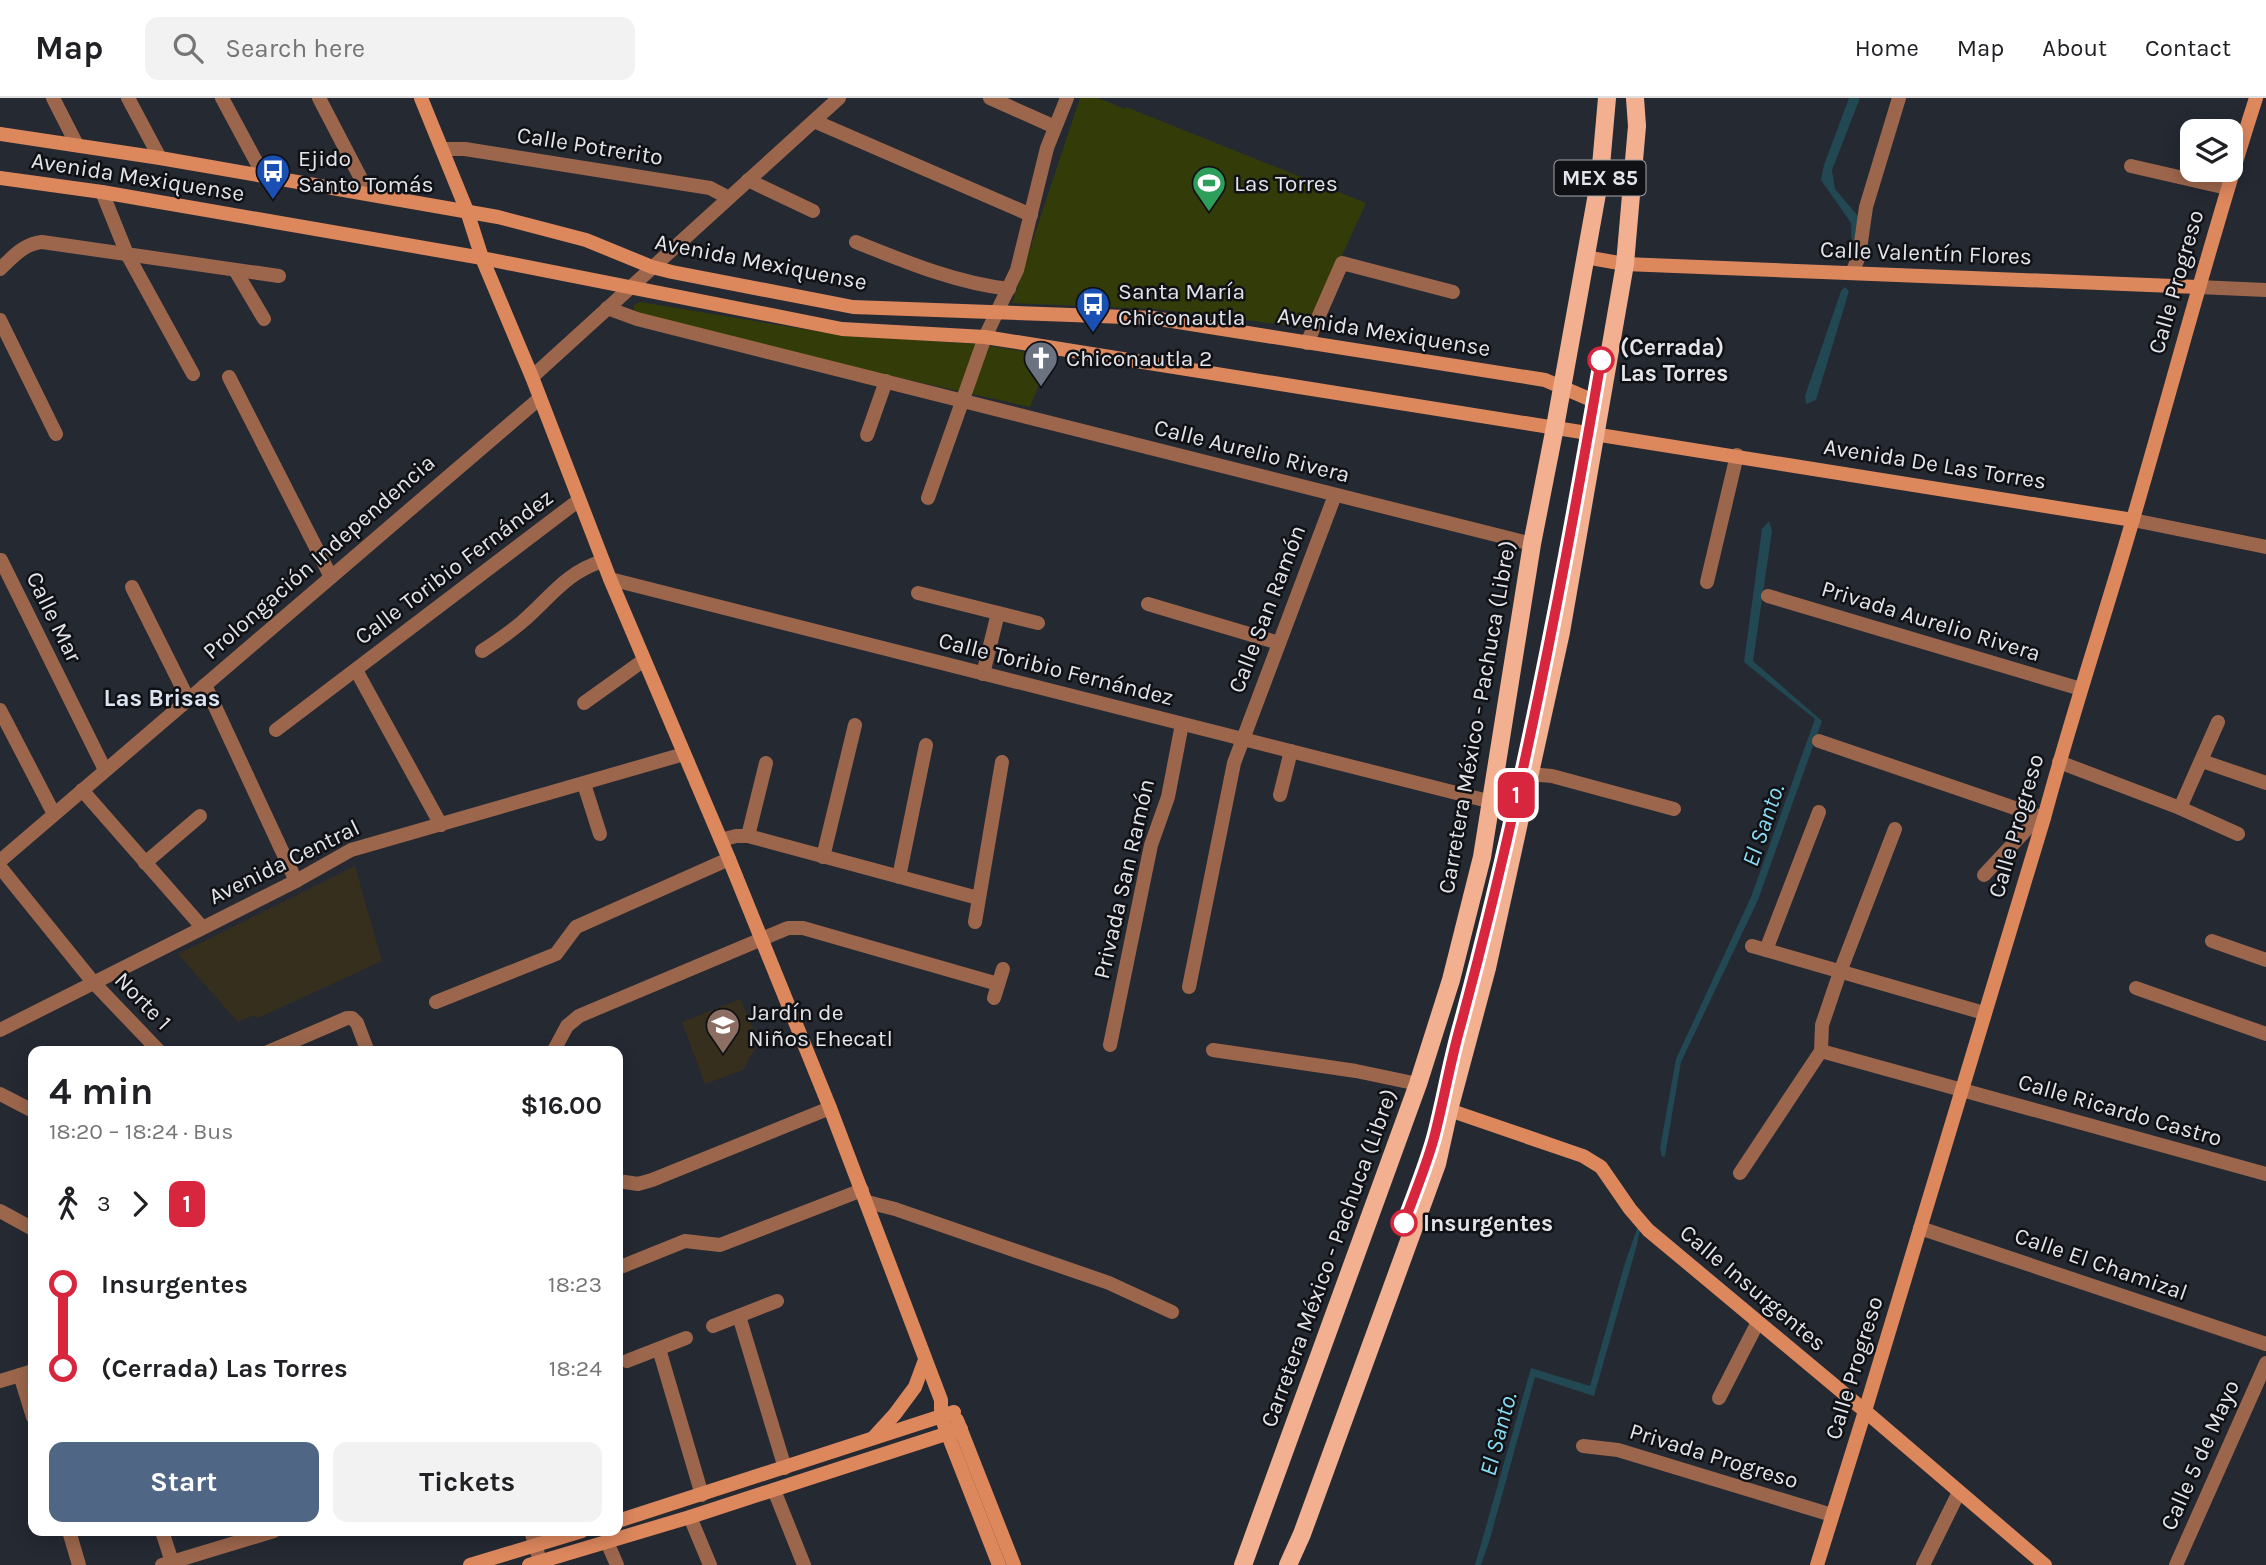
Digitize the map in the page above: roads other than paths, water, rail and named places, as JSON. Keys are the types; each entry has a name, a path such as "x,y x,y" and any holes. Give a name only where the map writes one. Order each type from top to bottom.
{"main road":[{"path":"421,98 610,579 729,859 830,1108 954,1431 999,1565"},
{"name":"Carretera México - Pachuca (Libre)","path":"1246,1558 1418,1084 1451,980 1482,857 1532,544 1600,177 1607,98"},
{"name":"MEX 85","path":"1288,1565 1302,1534 1437,1164 1487,968 1561,632 1625,264 1637,126 1635,98"},
{"name":"Calle Progreso","path":"1817,1565 2133,520 2198,287 2256,98"},
{"name":"Avenida Mexiquense","path":"0,134 160,158 498,217 586,240 652,267 853,307 1153,318 1545,380 1601,404"},
{"name":"Avenida Mexiquense","path":"0,178 102,192 482,258 842,329 985,337 1595,433"},
{"name":"Calle Valentín Flores","path":"1585,257 1625,264 2198,287"},
{"name":"Avenida De Las Torres","path":"1595,433 2133,520"},
{"name":"Calle Insurgentes","path":"1449,1110 1583,1156 1601,1167 1648,1230 2045,1565"},
{"path":"872,1439 915,1387 925,1360"},
{"path":"623,1519 948,1415"},
{"path":"535,1563 690,1517 954,1431"},
{"path":"954,1431 1014,1565"},
{"path":"1296,1565 1302,1534"},
{"path":"470,1565 533,1538"},
{"path":"1237,1565 1246,1558"}],"street":[{"path":"53,98 77,145"},
{"path":"128,98 160,158"},
{"path":"222,98 264,176"},
{"path":"319,98 369,194"},
{"path":"532,377 839,98"},
{"path":"990,98 1055,127"},
{"path":"928,498 985,337 1017,270 1055,127 1067,98"},
{"path":"1852,273 1859,256 1866,207 1899,98"},
{"path":"814,121 1031,215"},
{"name":"Calle Potrerito","path":"442,149 465,149 710,188 729,198"},
{"path":"2131,166 2227,188"},
{"path":"748,180 813,211"},
{"path":"102,192 127,254 192,374"},
{"path":"0,269 23,248 31,243 42,242 279,276"},
{"path":"856,242 920,267 985,287 1009,289"},
{"path":"1307,343 1342,263 1453,292"},
{"path":"235,270 264,319"},
{"name":"Calle Valentín Flores","path":"2198,287 2266,290"},
{"name":"Calle Aurelio Rivera","path":"607,308 637,319 1532,544"},
{"path":"0,320 56,434"},
{"path":"229,377 331,577"},
{"path":"867,435 886,381"},
{"name":"Prolongación Independencia","path":"0,861 540,398"},
{"path":"1707,582 1737,455"},
{"name":"Calle San Ramón","path":"1189,987 1234,763 1335,495"},
{"name":"Calle Toribio Fernández","path":"276,730 579,500"},
{"name":"Avenida De Las Torres","path":"2133,520 2266,547"},
{"name":"Calle Mar","path":"1,560 105,770"},
{"path":"482,651 523,621 584,566 603,561"},
{"name":"Calle Toribio Fernández","path":"610,579 1492,802"},
{"path":"132,587 188,699"},
{"path":"918,593 1038,623"},
{"name":"Privada Aurelio Rivera","path":"1768,596 2081,689"},
{"path":"1148,604 1279,643"},
{"path":"983,674 998,613"},
{"path":"584,703 645,660"},
{"path":"355,670 441,825"},
{"path":"205,685 296,881"},
{"path":"0,710 54,814"},
{"path":"2180,808 2218,722"},
{"name":"Privada San Ramón","path":"1110,1045 1151,845 1168,797 1182,724"},
{"path":"823,858 855,725"},
{"path":"1819,741 2042,817 1984,875"},
{"path":"899,877 926,745"},
{"path":"1280,795 1291,751"},
{"name":"Avenida Central","path":"0,1030 296,881 351,850 684,754"},
{"path":"2202,761 2266,783"},
{"path":"975,922 1002,762"},
{"path":"2059,762 2180,808 2238,834"},
{"path":"748,836 766,763"},
{"path":"1529,774 1552,775 1674,809"},
{"path":"584,784 600,834"},
{"path":"82,790 202,928"},
{"path":"1819,812 1759,948 1984,1013"},
{"path":"145,863 200,816"},
{"path":"1740,1173 1821,1051 1822,1026 1840,972 1895,829"},
{"path":"721,840 748,836 978,898"},
{"path":"436,1002 556,954 576,927 729,859"},
{"name":"Norte 1","path":"0,867 93,982 154,1046"},
{"path":"556,1046 567,1026 579,1016 788,929 803,929 996,991 1003,969"},
{"path":"2211,941 2266,960"},
{"path":"2136,988 2266,1034"},
{"path":"283,1046 347,1018 352,1018 357,1023 366,1046"},
{"path":"1213,1050 1356,1071 1418,1084"},
{"name":"Calle Ricardo Castro","path":"1821,1051 2266,1174"},
{"path":"0,1094 28,1108"},
{"path":"623,1182 638,1184 652,1180 830,1108"},
{"path":"623,1266 685,1241 720,1245 864,1196 1109,1283 1172,1312"},
{"path":"0,1212 28,1226"},
{"name":"Calle El Chamizal","path":"1920,1228 2266,1344"},
{"path":"713,1326 777,1301"},
{"path":"739,1316 785,1468"},
{"path":"1719,1398 1758,1321"},
{"path":"627,1361 686,1338"},
{"path":"659,1349 702,1495"},
{"name":"Calle 5 de Mayo","path":"2176,1565 2266,1363"},
{"path":"0,1381 27,1373"},
{"name":"Privada Progreso","path":"1583,1446 1618,1450 1832,1515"},
{"path":"774,1490 804,1565"},
{"path":"1923,1565 1959,1492"},
{"path":"690,1517 710,1565"},
{"path":"70,1536 79,1565"},
{"path":"163,1536 167,1564 248,1536"},
{"path":"533,1538 535,1563"},
{"path":"607,1542 617,1565"}],"water":[{"path":"1849,98 1860,98 1832,170 1835,189 1858,216 1852,254 1851,223 1821,180"},
{"path":"1845,287 1849,291 1816,400 1806,404 1805,396 1841,291"},
{"path":"1769,521 1772,531 1753,661 1822,721 1758,900 1681,1062 1665,1156 1662,1157 1660,1148 1676,1059 1751,897 1815,719 1744,662 1762,529"},
{"path":"1638,1226 1640,1231 1636,1248 1594,1396 1535,1377 1489,1542 1481,1565 1475,1565 1531,1368 1590,1386"}],"place":[{"name":"Ejido Santo Tomás","path":"273,201"},
{"name":"Las Torres","path":"1209,213"},
{"name":"Santa María Chiconautla","path":"1093,334"},
{"name":"(Cerrada) Las Torres","path":"1601,360"},
{"name":"Chiconautla 2","path":"1041,388"},
{"name":"Jardín de Niños Ehecatl","path":"723,1055"},
{"name":"Insurgentes","path":"1404,1223"}],"district":[{"name":"Las Brisas","path":"162,698"}],"water label":[{"name":"El Santo.","path":"1763,825"},
{"name":"El Santo.","path":"1498,1434"}]}
